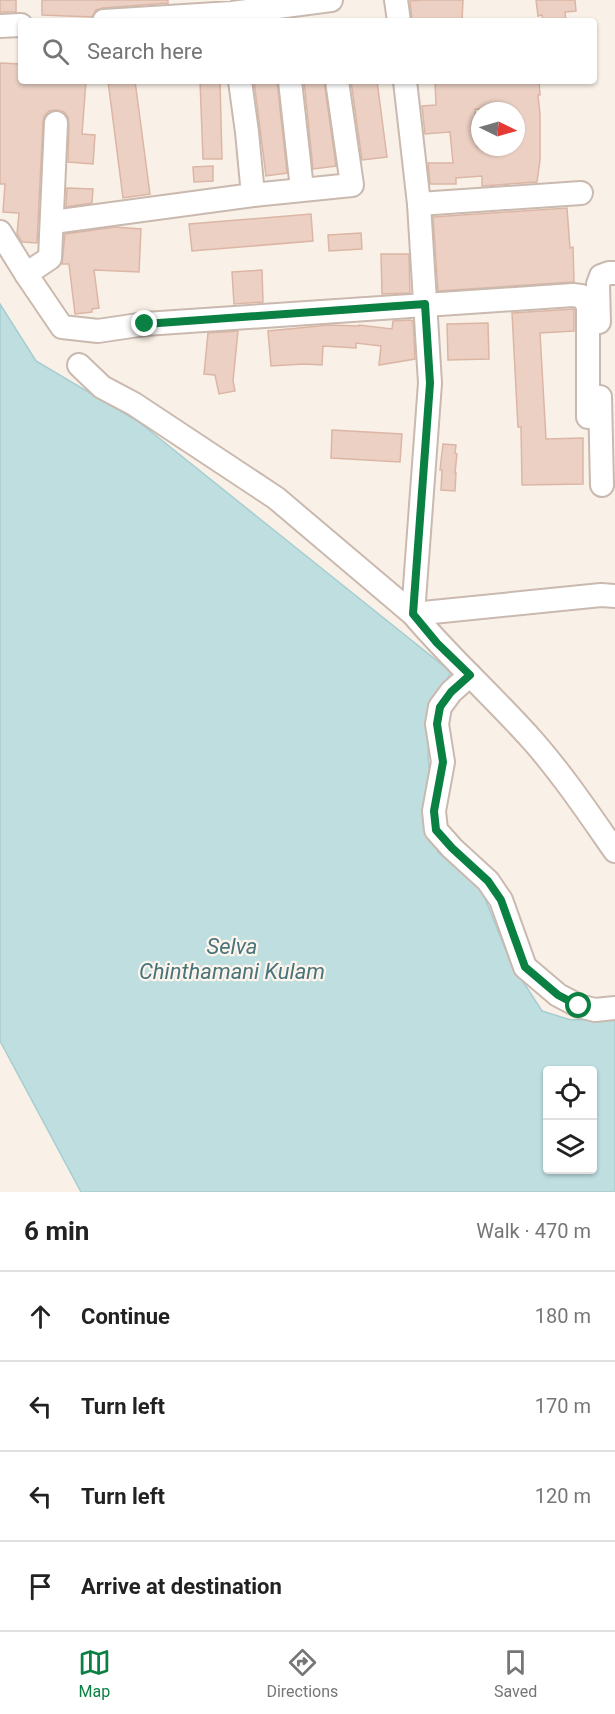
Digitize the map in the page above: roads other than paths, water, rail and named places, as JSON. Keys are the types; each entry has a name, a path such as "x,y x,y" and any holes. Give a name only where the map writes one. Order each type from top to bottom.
{"street":[{"path":"116,14 197,8 232,17 332,0"},
{"path":"396,0 399,18"},
{"path":"0,26 18,25"},
{"path":"240,84 253,195"},
{"path":"290,84 302,189"},
{"path":"53,222 253,195 352,185 337,84"},
{"path":"405,84 419,204 430,383 413,614"},
{"path":"26,274 50,258 56,123"},
{"path":"419,204 581,193"},
{"path":"0,232 62,327 98,331 145,324 425,304 581,296 588,305 601,428"},
{"path":"602,485 598,284 601,276 615,273"},
{"path":"78,365 102,387 134,405 276,498 413,614 437,643 534,742 615,851"},
{"path":"413,614 601,594 615,596"},
{"path":"470,675 451,692 440,707 437,724 443,762 434,811 436,830 488,881 501,900 525,967 530,973 558,995 579,1006 596,1010 615,1008"}],"water":[{"name":"Selva Chinthamani Kulam","path":"0,304 36,361 139,422 451,672 430,709 428,757 430,773 426,815 438,852 482,891 511,963 542,1011 571,1020 615,1018 615,1192 81,1192 0,1041"}]}
